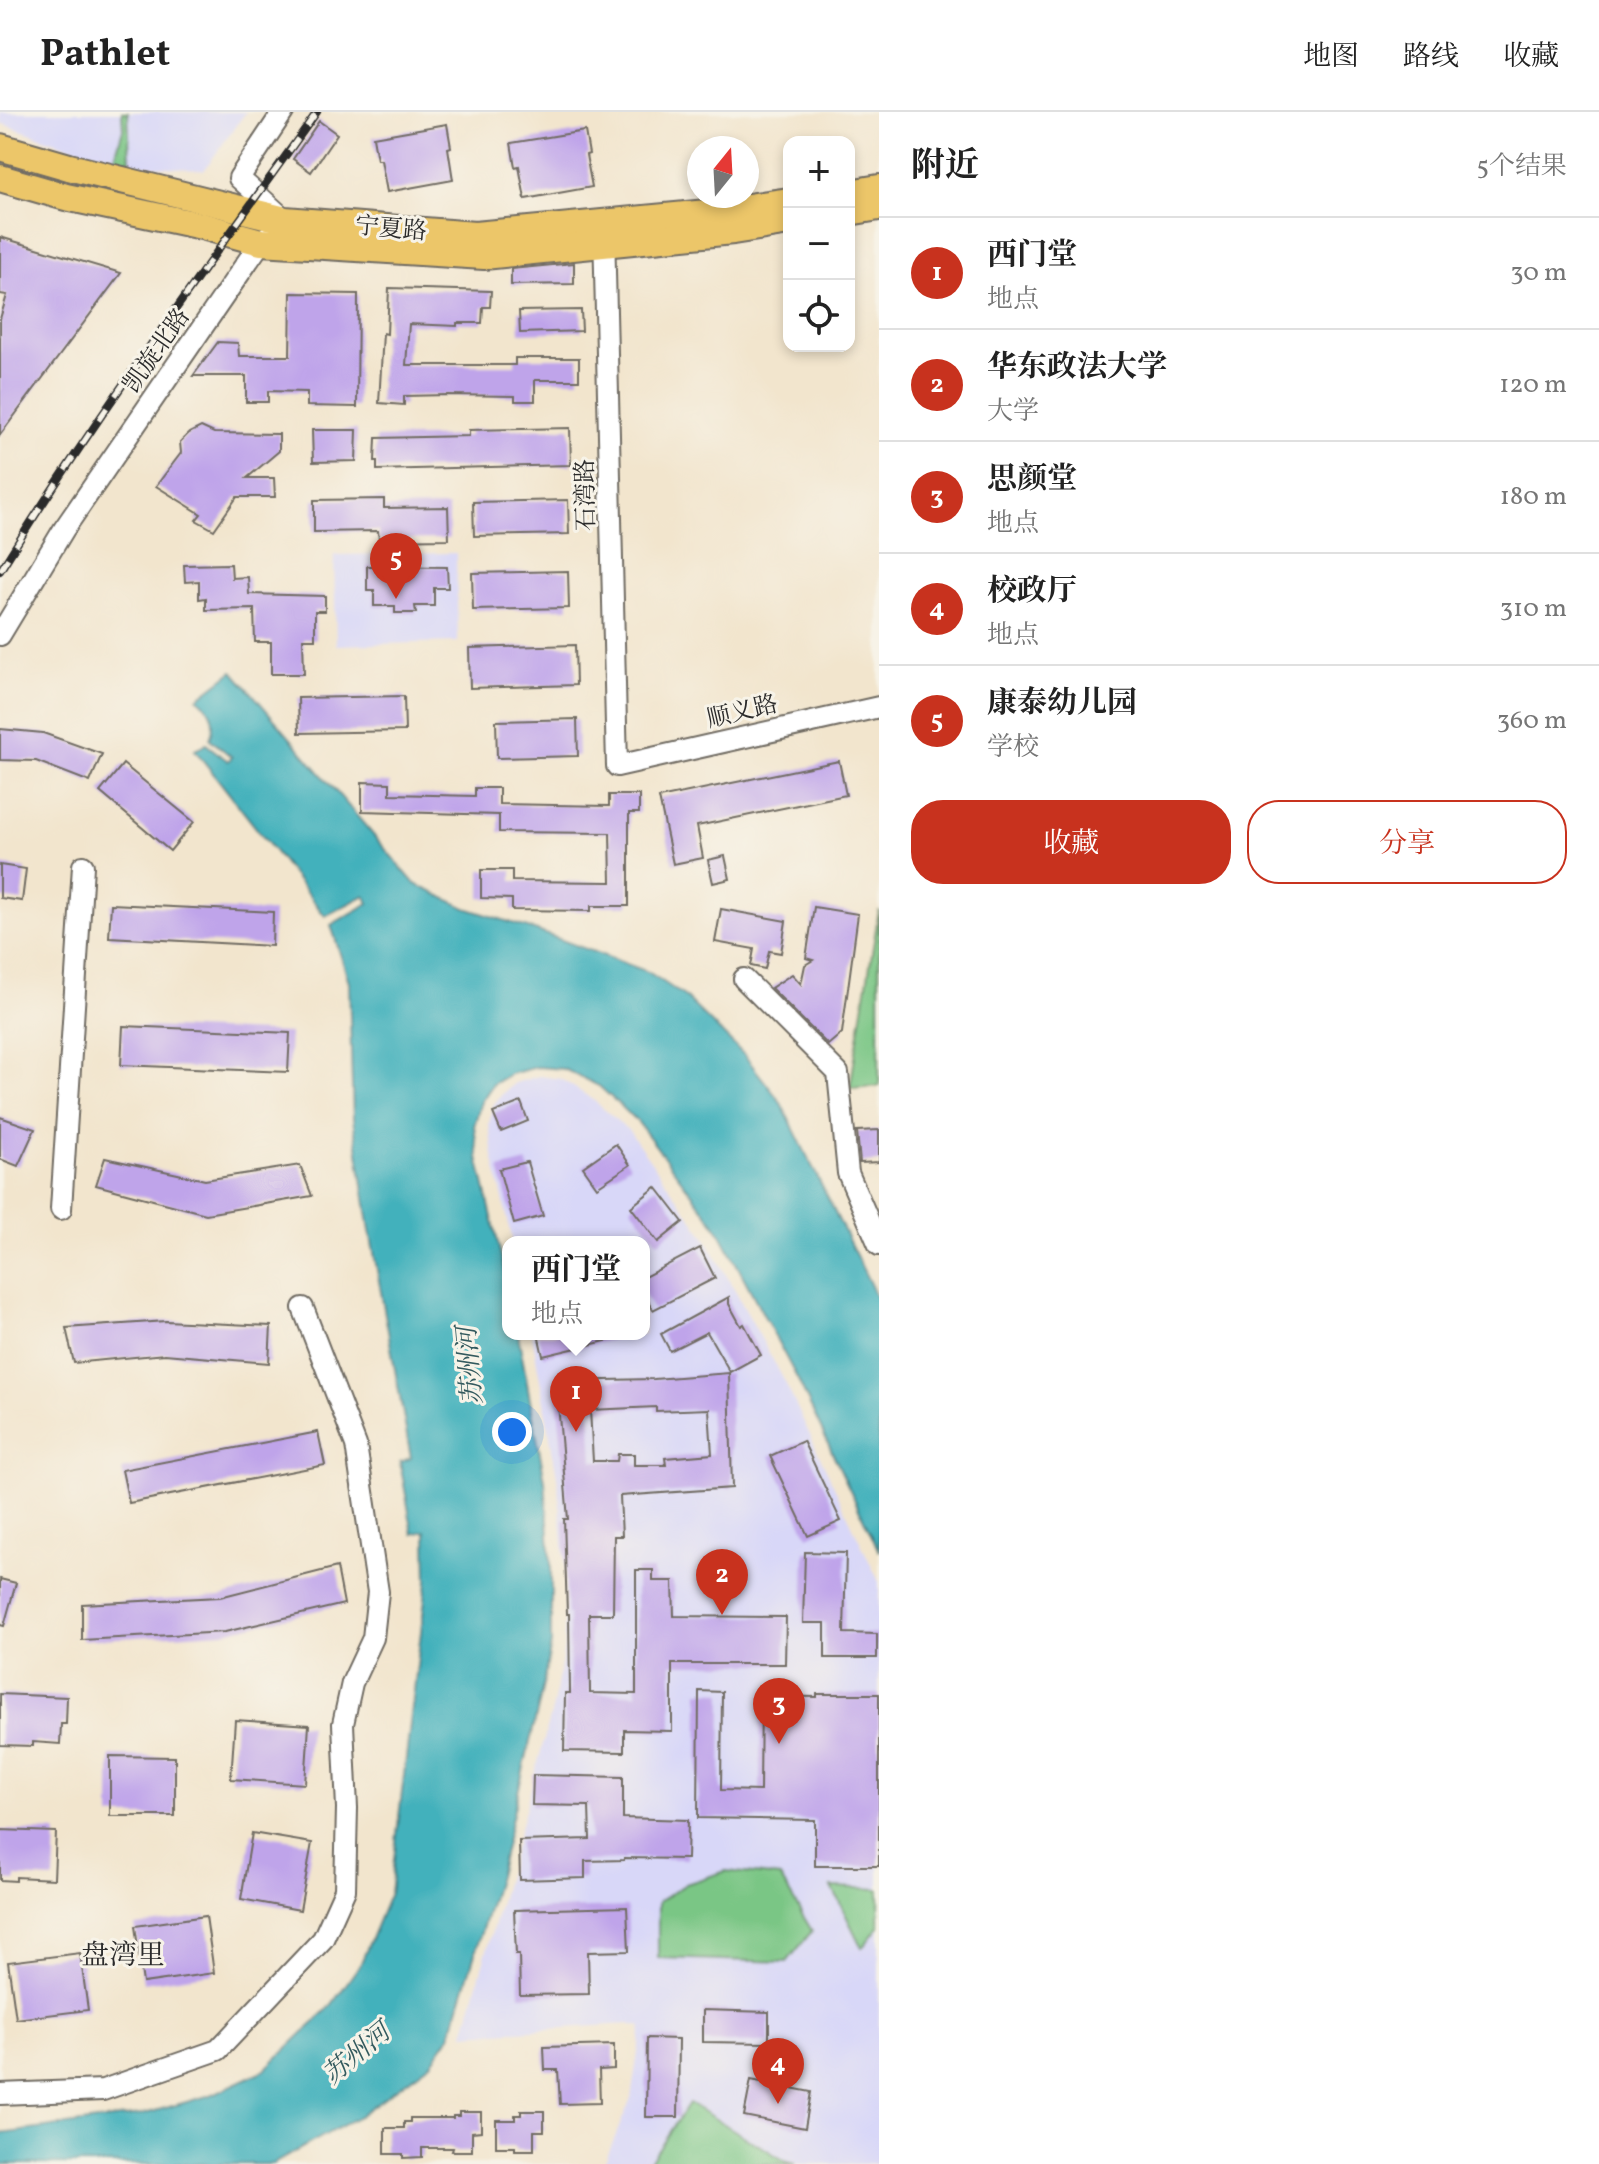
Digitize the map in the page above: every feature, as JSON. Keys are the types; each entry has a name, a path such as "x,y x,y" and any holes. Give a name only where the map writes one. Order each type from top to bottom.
{"main road":[{"name":"宁夏路","path":"0,147 285,220 475,235 733,231 783,223"},
{"name":"宁夏路","path":"0,178 66,197 261,242 484,256 707,213 783,202"},
{"path":"855,192 879,188"},
{"path":"855,211 879,207"}],"street":[{"path":"283,112 239,178 285,220"},
{"name":"凯旋北路","path":"0,635 64,529 261,242 285,220"},
{"name":"石湾路","path":"604,233 617,766"},
{"name":"顺义路","path":"617,766 879,707"},
{"path":"61,1209 83,866"},
{"path":"744,979 838,1073 848,1173 879,1245"},
{"path":"0,2094 103,2090 218,2050 323,1939 345,1890 347,1808 343,1724 352,1683 373,1638 378,1592 356,1445 303,1308"}],"shaded area":[{"path":"0,112 246,112 204,170 117,163 0,123"},
{"path":"456,553 458,642 336,645 334,555"},
{"path":"539,1076 561,1079 592,1099 629,1131 706,1238 785,1382 879,1582 879,2164 604,2164 631,2098 642,2027 628,2024 464,2034 553,1707 564,1648 565,1569 558,1482 533,1340 650,1340 650,1236 512,1236 493,1156 489,1124 493,1105 515,1083"}],"green space":[{"path":"122,112 128,112 130,161 115,157 123,129"},
{"path":"879,910 879,1086 850,1088"},
{"path":"726,1871 780,1877 812,1931 787,1962 658,1958 658,1902 686,1884"},
{"path":"832,1887 879,1889 879,1927 862,1948"},
{"path":"689,2103 787,2162 796,2164 628,2164 650,2161"}],"water":[{"name":"苏州河","path":"233,671 415,884 466,908 648,972 684,996 744,1055 780,1101 879,1302 879,1551 798,1380 717,1227 637,1121 599,1086 564,1069 537,1067 510,1074 493,1084 481,1102 474,1126 478,1157 502,1260 502,1340 519,1340 545,1481 551,1563 551,1644 498,1876 450,2036 431,2063 359,2116 273,2164 0,2164 0,2134 141,2115 211,2095 265,2070 330,2007 361,1963 390,1893 427,1581 426,1531 413,1534 400,1462 411,1458 353,1119 349,982 331,925 369,903 365,895 325,916 195,750 206,744 228,761 232,757 210,739 212,716 198,698"}],"building":[{"path":"319,121 337,134 311,172 293,159"},
{"path":"447,124 453,180 387,192 373,137"},
{"path":"585,131 592,187 525,199 511,143"},
{"path":"0,237 121,273 0,435 0,319 7,295 0,294"},
{"path":"574,263 574,284 511,285 511,269"},
{"path":"389,288 491,291 490,307 483,307 482,323 457,323 457,326 409,324 406,365 515,365 515,358 579,358 579,380 535,380 535,401 515,401 515,396 448,395 404,396 404,405 379,403"},
{"path":"291,293 358,294 357,407 307,406 307,392 268,391 268,402 246,402 246,376 193,376 218,342 238,343 239,356 290,356"},
{"path":"581,310 582,331 520,333 519,311"},
{"path":"201,427 214,433 279,434 279,451 247,478 274,478 275,497 237,497 214,530 196,520 201,514 156,486 181,453 180,442"},
{"path":"570,428 571,465 377,470 375,461 376,438 469,436 469,430"},
{"path":"312,430 357,430 356,461 313,462"},
{"path":"384,499 384,508 448,507 449,539 379,540 378,531 314,532 314,500"},
{"path":"568,500 569,534 474,536 473,502"},
{"path":"231,564 232,578 248,577 249,594 325,596 325,611 315,611 315,639 303,639 304,674 271,674 271,642 255,642 254,609 206,610 206,598 199,599 199,581 185,582 184,565"},
{"path":"367,566 447,567 448,588 434,588 434,606 415,606 416,613 395,613 395,606 374,606 374,590 367,590"},
{"path":"568,571 569,608 473,610 472,573"},
{"path":"575,645 576,685 470,688 469,648"},
{"path":"404,696 405,731 299,733 298,698"},
{"path":"577,719 578,756 497,758 496,721"},
{"path":"0,729 43,733 102,754 90,782 36,761 0,760"},
{"path":"839,761 846,795 697,826 703,858 673,864 659,798"},
{"path":"123,764 194,822 170,851 100,792"},
{"path":"362,782 390,783 390,794 475,796 475,788 499,788 499,804 609,806 609,795 639,795 639,813 629,813 629,906 591,906 591,911 512,910 512,899 481,898 481,870 512,870 512,881 611,882 610,833 499,832 499,815 362,811"},
{"path":"725,856 730,879 713,883 708,860"},
{"path":"0,865 26,869 22,901 0,898"},
{"path":"111,904 273,912 272,946 109,937"},
{"path":"814,907 858,914 842,1033 828,1045 771,988 792,974 801,984 805,965 813,960 806,958"},
{"path":"721,909 786,921 781,953 769,951 765,969 751,966 754,949 715,942"},
{"path":"123,1026 290,1033 288,1072 121,1065"},
{"path":"521,1102 528,1121 501,1132 493,1113"},
{"path":"0,1117 35,1129 18,1166 0,1159"},
{"path":"879,1130 879,1162 860,1163 857,1131"},
{"path":"616,1144 630,1165 597,1187 583,1167"},
{"path":"105,1158 205,1180 300,1165 312,1196 206,1214 96,1185"},
{"path":"527,1162 543,1216 514,1224 499,1169"},
{"path":"656,1187 683,1222 658,1242 631,1207"},
{"path":"700,1248 715,1278 653,1310 650,1304 650,1274"},
{"path":"729,1297 729,1304 741,1326 744,1324 761,1355 730,1372 707,1332 670,1351 661,1334"},
{"path":"166,1321 271,1326 269,1363 165,1354 74,1363 66,1328"},
{"path":"539,1340 610,1340 543,1356"},
{"path":"729,1373 732,1488 620,1496 622,1536 614,1536 613,1614 589,1614 590,1693 636,1694 636,1570 653,1570 653,1581 673,1581 674,1616 786,1617 785,1664 672,1664 672,1731 624,1730 624,1752 564,1751 565,1693 570,1693 564,1519 568,1519 556,1381 654,1379","holes":["656,1407 656,1411 709,1409 712,1454 665,1458 666,1465 634,1465 634,1454 618,1454 617,1461 593,1461 590,1410"]},
{"path":"318,1432 325,1465 129,1503 122,1470"},
{"path":"803,1441 841,1521 808,1536 770,1456"},
{"path":"805,1552 846,1553 844,1633 877,1634 877,1658 825,1658 825,1623 803,1623"},
{"path":"337,1567 344,1604 225,1632 82,1640 82,1604 220,1597"},
{"path":"0,1579 16,1583 4,1626 0,1625"},
{"path":"699,1691 722,1692 721,1790 760,1791 761,1696 879,1694 879,1866 815,1866 815,1820 698,1818"},
{"path":"0,1694 67,1697 66,1724 61,1724 60,1744 33,1742 33,1746 0,1745"},
{"path":"235,1720 309,1725 305,1784 231,1779"},
{"path":"110,1756 175,1757 175,1816 110,1816"},
{"path":"533,1775 623,1777 623,1818 688,1820 687,1859 585,1861 585,1878 520,1880 519,1841 590,1839 589,1806 532,1805"},
{"path":"0,1830 56,1832 54,1879 16,1877 16,1881 0,1880"},
{"path":"252,1833 312,1843 300,1910 241,1899"},
{"path":"627,1907 629,1951 588,1952 589,1994 520,1995 514,1910"},
{"path":"206,1916 214,1973 143,1983 135,1926"},
{"path":"80,1953 88,2010 16,2019 8,1962"},
{"path":"703,2010 769,2012 769,2043 703,2042"},
{"path":"647,2038 679,2039 678,2117 646,2117"},
{"path":"614,2045 614,2069 599,2070 600,2103 560,2104 558,2070 545,2070 544,2047"},
{"path":"751,2080 811,2092 805,2128 744,2116"},
{"path":"521,2111 544,2111 544,2131 534,2131 534,2150 496,2147 496,2120 515,2120 515,2115 521,2115"},
{"path":"459,2112 481,2112 481,2131 472,2132 472,2151 422,2148 422,2157 403,2158 403,2154 385,2154 385,2128 404,2128 404,2122 410,2122 410,2118 453,2118 459,2116"}],"railway":[{"path":"0,571 115,396 317,112"}],"place":[{"name":"康泰幼儿园","path":"396,599"},
{"name":"西门堂","path":"576,1432"},
{"name":"华东政法大学","path":"722,1615"},
{"name":"思颜堂","path":"779,1744"},
{"name":"校政厅","path":"778,2104"}],"district":[{"name":"盘湾里","path":"123,1954"}]}
